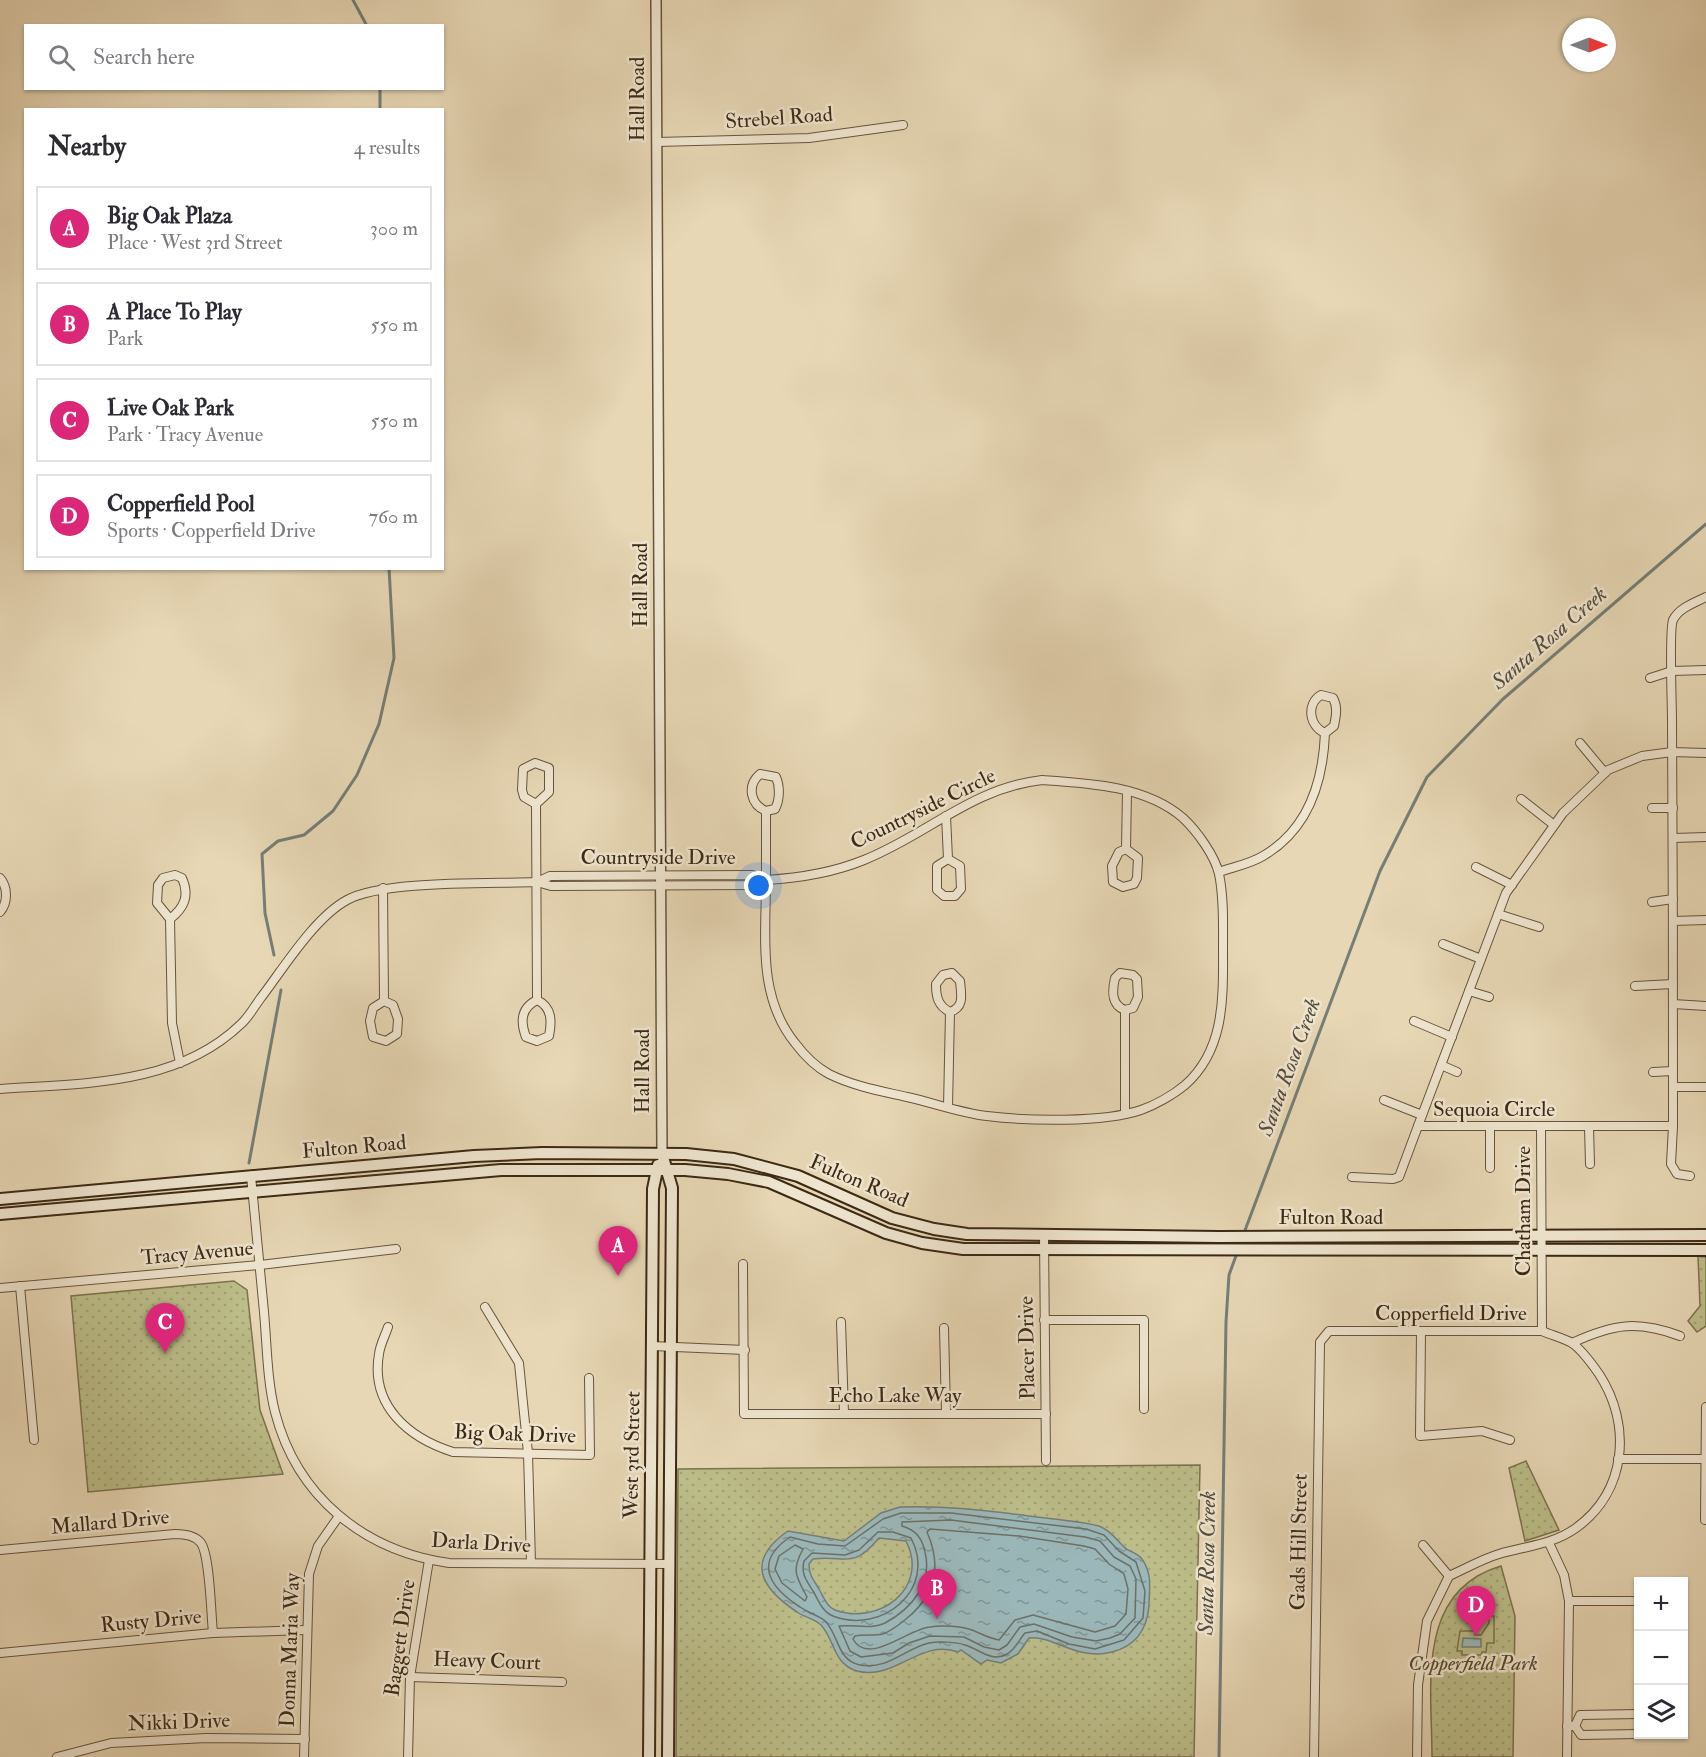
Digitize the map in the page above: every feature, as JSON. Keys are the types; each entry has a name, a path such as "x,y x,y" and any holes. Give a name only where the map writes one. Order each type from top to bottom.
{"main road":[{"name":"Fulton Road","path":"0,1199 509,1154 662,1154 717,1156 765,1165 813,1182 880,1214 934,1229 982,1234 1219,1237 1706,1235"},
{"name":"West 3rd Street","path":"649,1757 653,1189 662,1170 662,1154"},
{"name":"Fulton Road","path":"0,1214 501,1170 662,1170 715,1172 768,1182 807,1197 869,1226 922,1243 982,1250 1542,1252 1706,1250"},
{"name":"West 3rd Street","path":"662,1170 672,1188 668,1757"}],"street":[{"name":"Hall Road","path":"656,0 662,1154"},
{"name":"Strebel Road","path":"657,142 808,138 903,125"},
{"path":"1690,1176 1677,1174 1671,1164 1673,1126 1672,621 1683,608 1706,597"},
{"path":"1650,678 1672,671 1706,670"},
{"path":"1219,872 1262,857 1293,832 1314,799 1320,780 1325,733 1334,726 1336,705 1333,698 1321,695 1315,699 1311,707 1312,721 1318,730 1325,733"},
{"path":"1580,743 1605,773"},
{"name":"Sequoia Circle","path":"1673,1126 1418,1126 1498,914 1512,885 1563,813 1605,773 1642,756 1672,752 1706,753"},
{"path":"536,804 524,797 522,778 523,769 535,763 549,768 550,783 549,792 536,804 537,1000"},
{"path":"760,774 776,777 779,783 778,804 775,809 766,811 754,803 753,787 760,774"},
{"name":"Countryside Circle","path":"1042,780 1076,782 1126,791 1162,805 1184,819 1209,853 1219,872 1223,907 1223,1011 1210,1051 1185,1085 1156,1103 1125,1113 1097,1118 987,1116 840,1079 826,1072 795,1043 777,1016 770,998 766,975 766,880 832,871 865,860 998,788 1042,780"},
{"path":"1126,791 1126,849"},
{"path":"1521,799 1554,825"},
{"path":"1652,808 1672,808"},
{"path":"766,811 766,880"},
{"path":"946,816 948,859"},
{"path":"1672,838 1706,837"},
{"path":"1126,849 1138,858 1137,878 1128,887 1113,882 1112,866 1119,852 1126,849"},
{"path":"948,859 960,866 961,889 955,896 944,896 938,890 937,866 948,859"},
{"path":"1476,867 1512,885"},
{"path":"170,919 185,905 186,895 182,879 175,875 163,878 158,885 157,903 170,919 172,1023 180,1063"},
{"name":"Countryside Drive","path":"537,882 550,876 661,875 752,875 766,880"},
{"path":"0,878 5,885 7,902 0,912"},
{"name":"Countryside Drive","path":"0,1089 126,1080 180,1063 211,1047 242,1024 310,932 347,900 383,888 537,882 551,886 750,885 766,880"},
{"path":"383,888 384,1000"},
{"path":"1652,902 1673,899"},
{"path":"1498,914 1539,927"},
{"path":"1673,921 1706,920"},
{"path":"1443,944 1481,959"},
{"path":"948,1107 950,1012 938,1001 936,984 943,975 952,973 960,981 961,1003 957,1010 950,1012"},
{"path":"1120,973 1133,975 1137,979 1137,1002 1133,1008 1125,1010 1117,1006 1114,1001 1114,978 1120,973"},
{"path":"1635,986 1673,984"},
{"path":"1469,991 1489,997"},
{"path":"384,1000 393,1005 398,1019 397,1034 386,1041 378,1041 370,1034 370,1012 384,1000"},
{"path":"537,1000 548,1008 551,1018 549,1036 537,1041 526,1037 523,1014 525,1008 537,1000"},
{"path":"1673,1004 1706,1006"},
{"path":"1125,1010 1125,1113"},
{"path":"1414,1021 1452,1037"},
{"path":"1441,1065 1457,1072"},
{"path":"1653,1072 1673,1071"},
{"path":"1673,1087 1706,1087"},
{"path":"1384,1100 1422,1115"},
{"path":"1352,1177 1393,1179 1399,1177 1418,1126"},
{"path":"1490,1127 1490,1168"},
{"name":"Chatham Drive","path":"1541,1127 1542,1331"},
{"path":"1589,1127 1590,1164"},
{"name":"Darla Drive","path":"251,1176 272,1393 280,1428 295,1463 306,1481 339,1516 377,1543 429,1560 669,1564"},
{"name":"Placer Drive","path":"1044,1235 1046,1461"},
{"name":"Tracy Avenue","path":"0,1288 260,1265 396,1249"},
{"path":"652,1346 745,1350 743,1264"},
{"path":"20,1286 34,1440"},
{"path":"485,1307 519,1363 528,1453 531,1563"},
{"path":"1044,1320 1144,1320 1144,1409"},
{"path":"841,1322 844,1413"},
{"path":"1572,1343 1604,1328 1651,1326 1680,1336"},
{"name":"Big Oak Drive","path":"388,1327 379,1354 379,1383 386,1403 413,1436 453,1452 590,1455 589,1378"},
{"path":"944,1328 946,1412"},
{"name":"Copperfield Drive","path":"1329,1331 1542,1331 1572,1343 1593,1365 1611,1393 1620,1424 1618,1459 1612,1483 1596,1511 1574,1529 1549,1543 1497,1554 1449,1576"},
{"name":"Gads Hill Street","path":"1314,1757 1320,1342 1329,1331"},
{"path":"1421,1331 1420,1436 1482,1431 1510,1440"},
{"name":"Echo Lake Way","path":"745,1350 744,1414 946,1412 1046,1414"},
{"path":"1705,1520 1706,1407"},
{"path":"1618,1459 1706,1459"},
{"name":"Donna Maria Way","path":"304,1757 307,1594 311,1563 323,1538 339,1516"},
{"name":"Mallard Drive","path":"0,1550 175,1534 192,1536 201,1543 206,1556 213,1633"},
{"path":"1549,1543 1564,1575 1569,1601 1571,1726 1567,1757"},
{"path":"1417,1757 1418,1685 1427,1621 1449,1576 1423,1545"},
{"name":"Baggett Drive","path":"408,1757 410,1677 429,1560"},
{"path":"1569,1601 1634,1601"},
{"name":"Rusty Drive","path":"0,1653 213,1633 306,1630"},
{"name":"Heavy Court","path":"410,1677 562,1682"},
{"path":"1571,1726 1580,1715 1634,1714"},
{"path":"1571,1726 1581,1734 1634,1734"},
{"name":"Nikki Drive","path":"57,1757 111,1743 207,1738 305,1739"}],"green space":[{"path":"1698,1256 1706,1257 1706,1326 1697,1332 1688,1321 1700,1306"},
{"path":"234,1281 247,1290 260,1410 283,1474 88,1492 71,1296"},
{"path":"1526,1461 1559,1530 1525,1541 1509,1468"},
{"path":"1200,1465 1194,1757 676,1757 678,1469"},
{"name":"Copperfield Park","path":"1501,1566 1515,1616 1513,1757 1432,1757 1431,1672 1434,1645 1441,1619 1454,1597 1473,1579"},
{"path":"1489,1616 1494,1616 1494,1643 1487,1643 1486,1652 1482,1652 1481,1655 1462,1655 1462,1651 1457,1651 1460,1631 1475,1631 1475,1635 1481,1635 1489,1623"}],"water":[{"path":"900,1507 958,1508 1099,1526 1110,1532 1125,1548 1140,1557 1145,1565 1150,1588 1146,1622 1134,1641 1112,1652 1087,1653 1047,1640 1029,1638 1018,1654 1001,1663 987,1660 981,1664 961,1650 958,1652 945,1649 920,1654 884,1670 871,1672 849,1668 839,1657 821,1625 797,1612 774,1593 762,1573 762,1563 766,1552 788,1531 844,1541 881,1513","holes":["879,1538 906,1541 912,1558 911,1574 906,1588 896,1599 883,1608 868,1613 852,1614 835,1610 825,1601 811,1574 809,1564 813,1559 855,1558 870,1548"]},
{"path":"1463,1638 1481,1639 1481,1647 1462,1647"}],"waterway":[{"path":"353,0 366,24"},
{"path":"380,90 380,108"},
{"name":"Santa Rosa Creek","path":"1244,1233 1380,871 1427,777 1503,699 1706,524"},
{"path":"274,955 265,913 262,854 278,841 304,835 333,811 357,775 379,724 394,658 389,570"},
{"path":"249,1163 281,990"},
{"name":"Santa Rosa Creek","path":"1219,1757 1226,1322 1229,1275 1237,1253"}],"place":[{"name":"Big Oak Plaza","path":"618,1276"},
{"name":"Live Oak Park","path":"165,1353"},
{"name":"A Place To Play","path":"937,1619"},
{"name":"Copperfield Pool","path":"1476,1636"}]}
